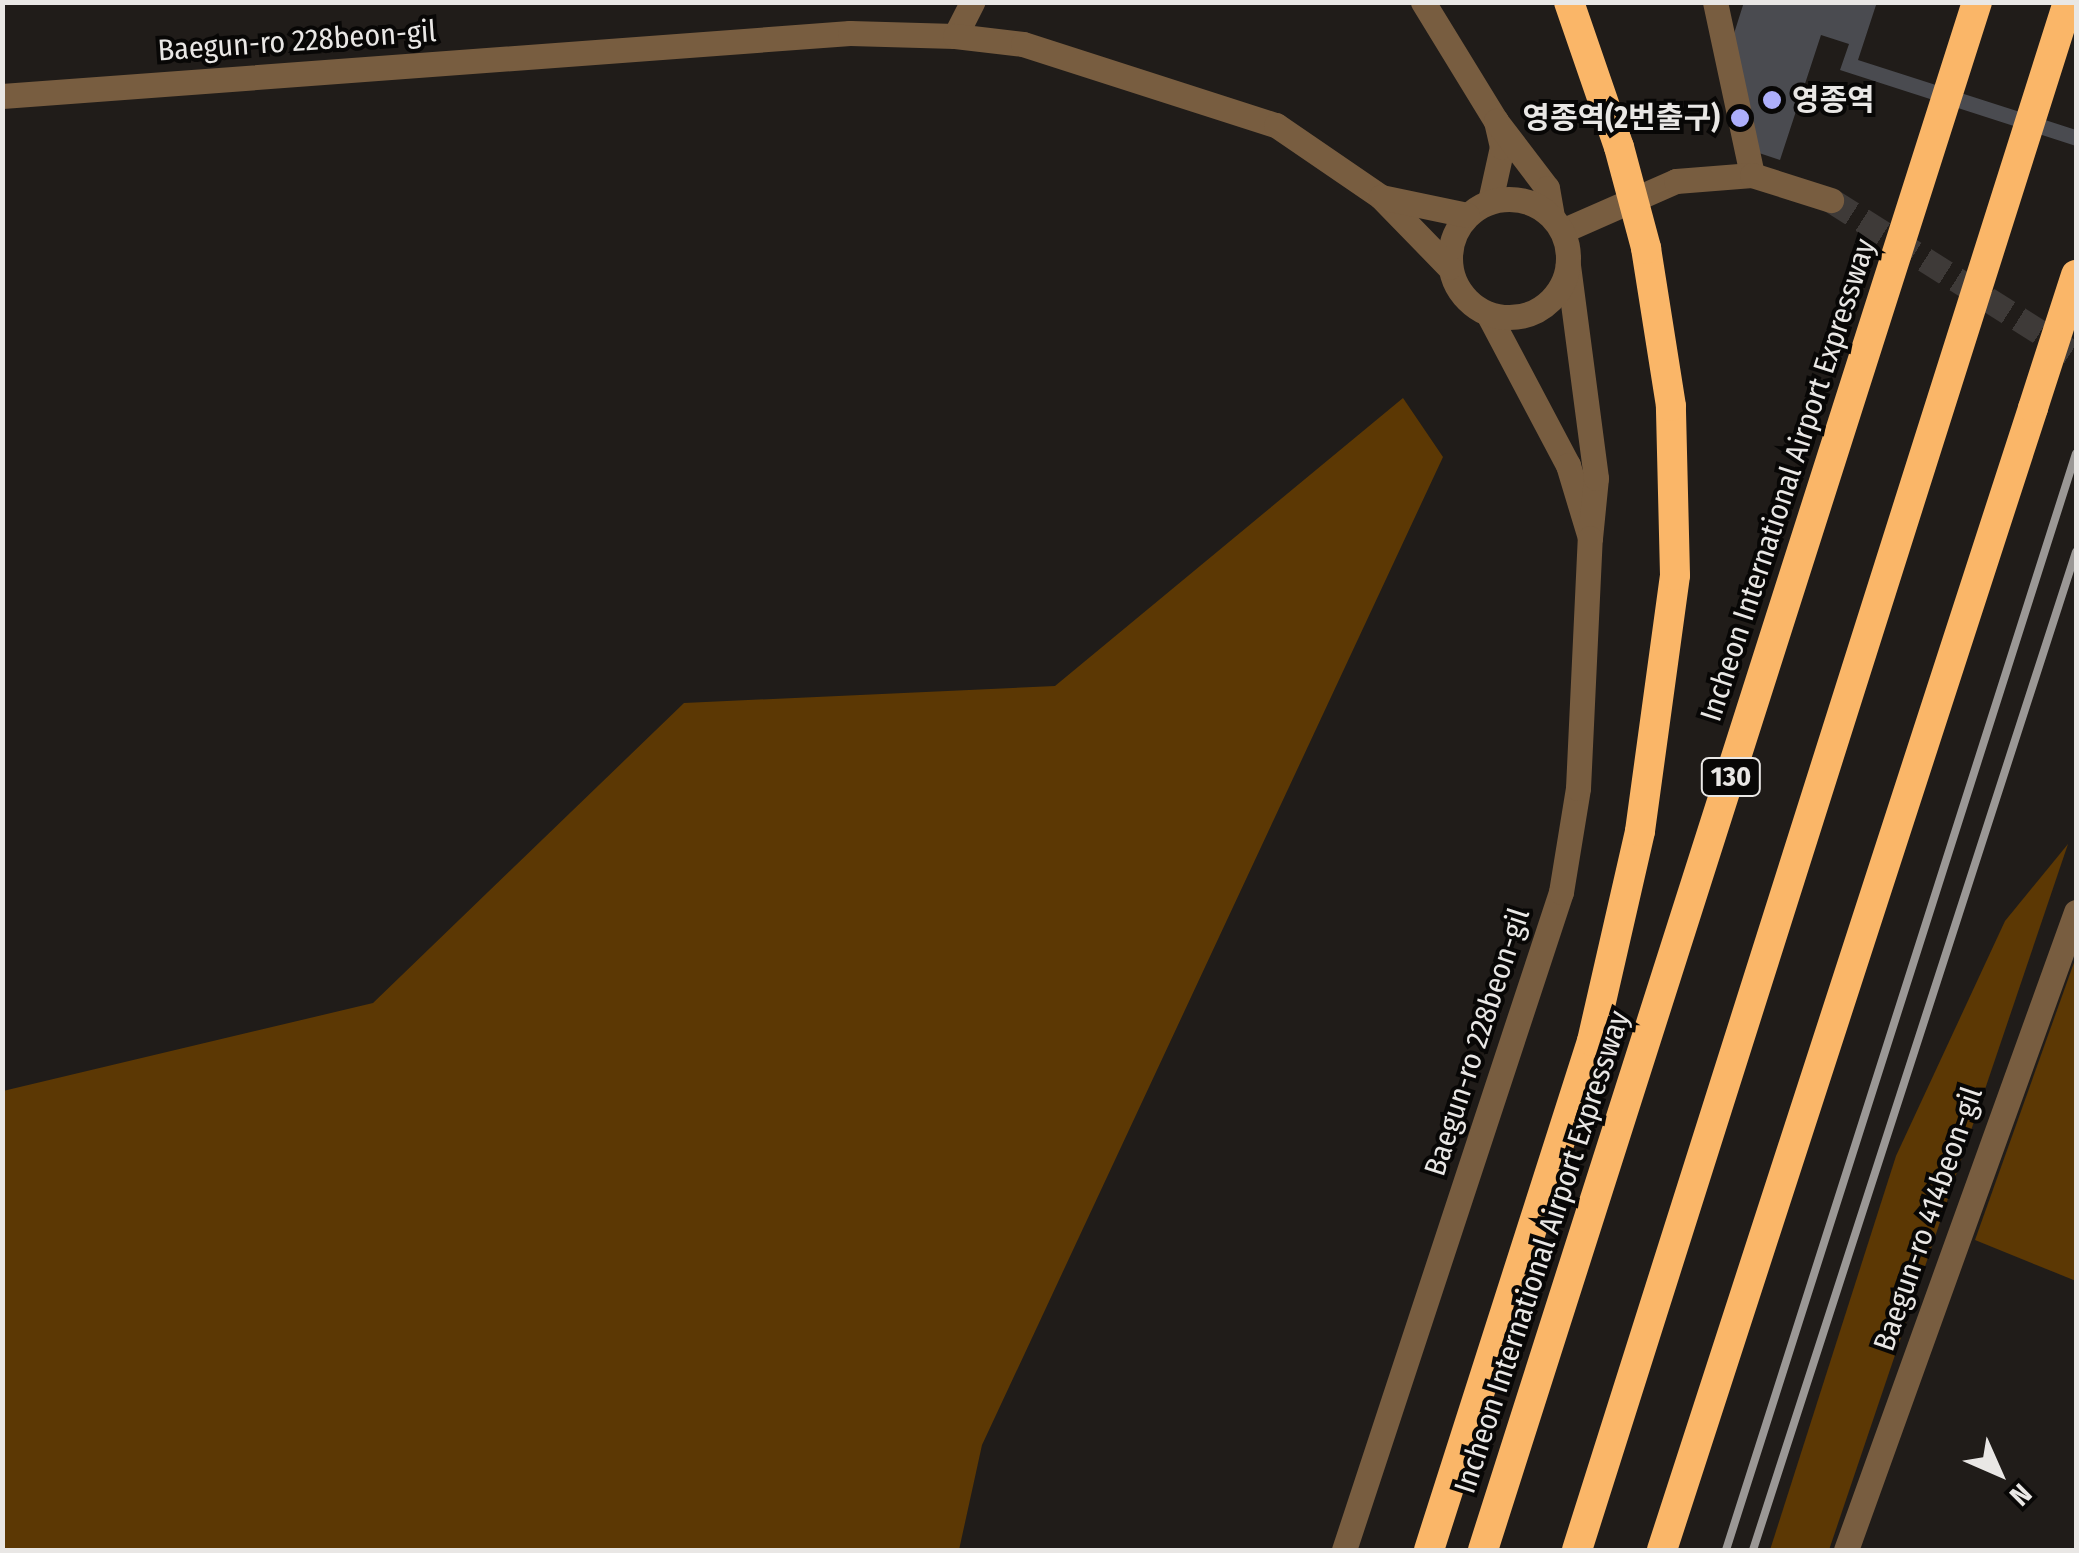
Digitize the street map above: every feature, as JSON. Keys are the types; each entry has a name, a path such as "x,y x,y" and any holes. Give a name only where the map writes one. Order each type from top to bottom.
{"highway":[{"path":"1429,1550 1592,1041 1640,831 1674,574 1670,406 1646,248 1619,147 1569,2"},
{"name":"Incheon International Airport Expressway","path":"1482,1550 1977,2"},
{"path":"1577,1550 2068,2"},
{"path":"1662,1550 2076,275"}],"street":[{"path":"955,36 972,2"},
{"path":"1423,2 1496,121 1547,188 1557,224 1568,264 1540,308 1488,314 1461,295 1449,267 1467,215 1490,201 1519,199 1557,224"},
{"path":"1714,2 1752,174"},
{"name":"Baegun-ro 228beon-gil","path":"2,96 850,33 955,36 1023,44 1276,126 1381,197 1449,267"},
{"path":"1490,201 1496,121"},
{"path":"1557,224 1676,181 1752,174 1831,200"},
{"name":"Baegun-ro 228beon-gil","path":"1381,197 1467,215"},
{"name":"Baegun-ro 228beon-gil","path":"1344,1550 1561,892 1578,788 1596,478 1568,264"},
{"name":"Baegun-ro 228beon-gil","path":"1488,314 1568,465 1590,538"},
{"name":"Baegun-ro 414beon-gil","path":"1846,1550 2076,912"}],"shaded area":[{"path":"1403,398 1443,457 982,1445 959,1550 3,1550 3,1091 373,1003 684,703 1055,686"},
{"path":"2068,844 1829,1550 1770,1550 1896,1156 2005,921"},
{"path":"2076,957 2076,1281 1975,1240"}],"building":[{"name":"영종역","path":"1744,2 1877,2 1858,60 2076,130 2076,146 1840,70 1849,44 1821,35 1780,160 1756,152 1731,43"}],"tunnel":[{"path":"1831,200 2076,355"}],"railway":[{"path":"1726,1550 2076,453"},
{"path":"1753,1550 2076,552"}],"place":[{"name":"영종역","path":"1772,100"},
{"name":"영종역(2번출구)","path":"1740,118"}]}
